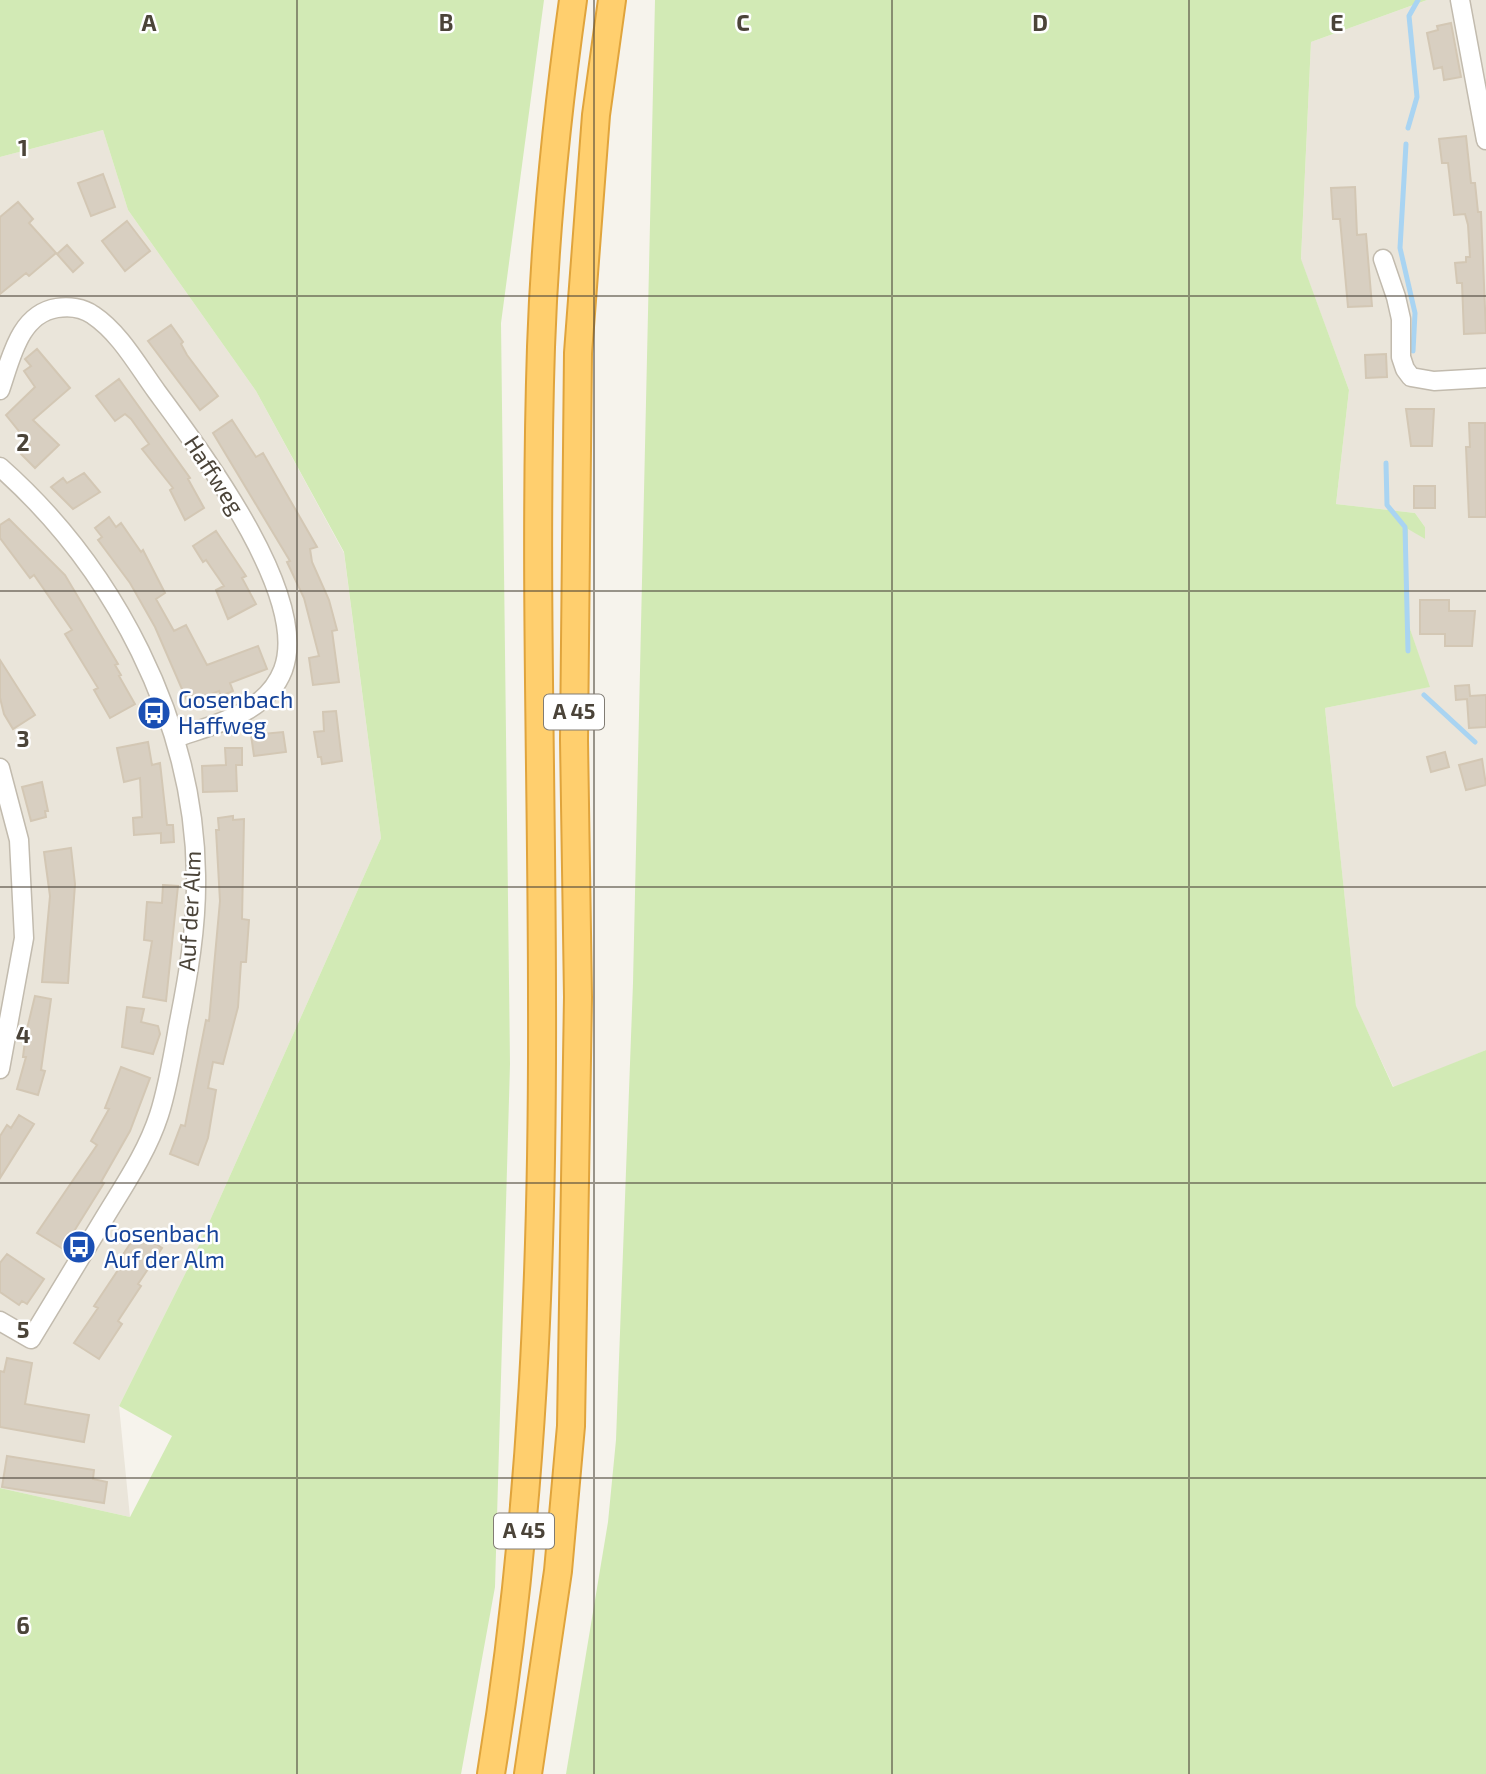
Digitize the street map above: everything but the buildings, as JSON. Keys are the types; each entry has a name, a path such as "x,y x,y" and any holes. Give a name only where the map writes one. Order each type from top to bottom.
{"highway":[{"name":"A 45","path":"491,1774 521,1559 534,1395 539,1286 542,999 538,727 541,344 560,95 573,0"},
{"name":"A 45","path":"528,1774 558,1571 571,1426 578,1024 574,740 578,353 596,115 612,0"}],"street":[{"path":"1460,0 1486,140"},
{"path":"1383,260 1401,319 1401,357 1411,377 1434,381 1486,378"},
{"name":"Haffweg","path":"0,390 19,337 32,319 44,311 59,308 76,308 91,314 118,338 185,429 235,506 265,560 281,603 286,634 283,668 266,697 241,714 175,738"},
{"name":"Auf der Alm","path":"0,467 25,489 85,561 120,614 147,667 175,738 191,808 196,874 193,946 159,1114 140,1160 31,1339 0,1321"},
{"path":"0,768 19,839 23,938 0,1069"}],"shaded area":[{"path":"1427,0 1486,0 1486,1050 1394,1088 1356,1007 1325,708 1429,687 1408,623 1408,528 1425,539 1425,527 1415,513 1336,504 1349,390 1301,260 1311,42"},
{"path":"103,130 128,210 256,391 344,553 381,838 194,1256 119,1406 130,1517 0,1488 0,157"}],"green space":[{"path":"0,0 544,0 501,323 510,1064 495,1587 461,1774 0,1774 0,1488 130,1517 172,1436 119,1406 194,1256 381,838 344,552 256,391 128,210 103,130 0,157"},
{"path":"655,0 1427,0 1311,42 1301,259 1349,390 1336,504 1415,513 1425,527 1425,539 1408,529 1408,623 1430,687 1325,708 1356,1006 1393,1087 1486,1050 1486,1774 566,1774 608,1522 616,1440 633,983"}],"waterway":[{"path":"1408,128 1417,97 1409,16 1418,0"},
{"path":"1406,144 1400,248 1415,313 1413,351"},
{"path":"1386,463 1387,505 1405,527 1408,651"},
{"path":"1424,695 1475,742"}],"place":[{"name":"Gosenbach Haffweg","path":"154,713"},
{"name":"Gosenbach Auf der Alm","path":"79,1247"}]}
